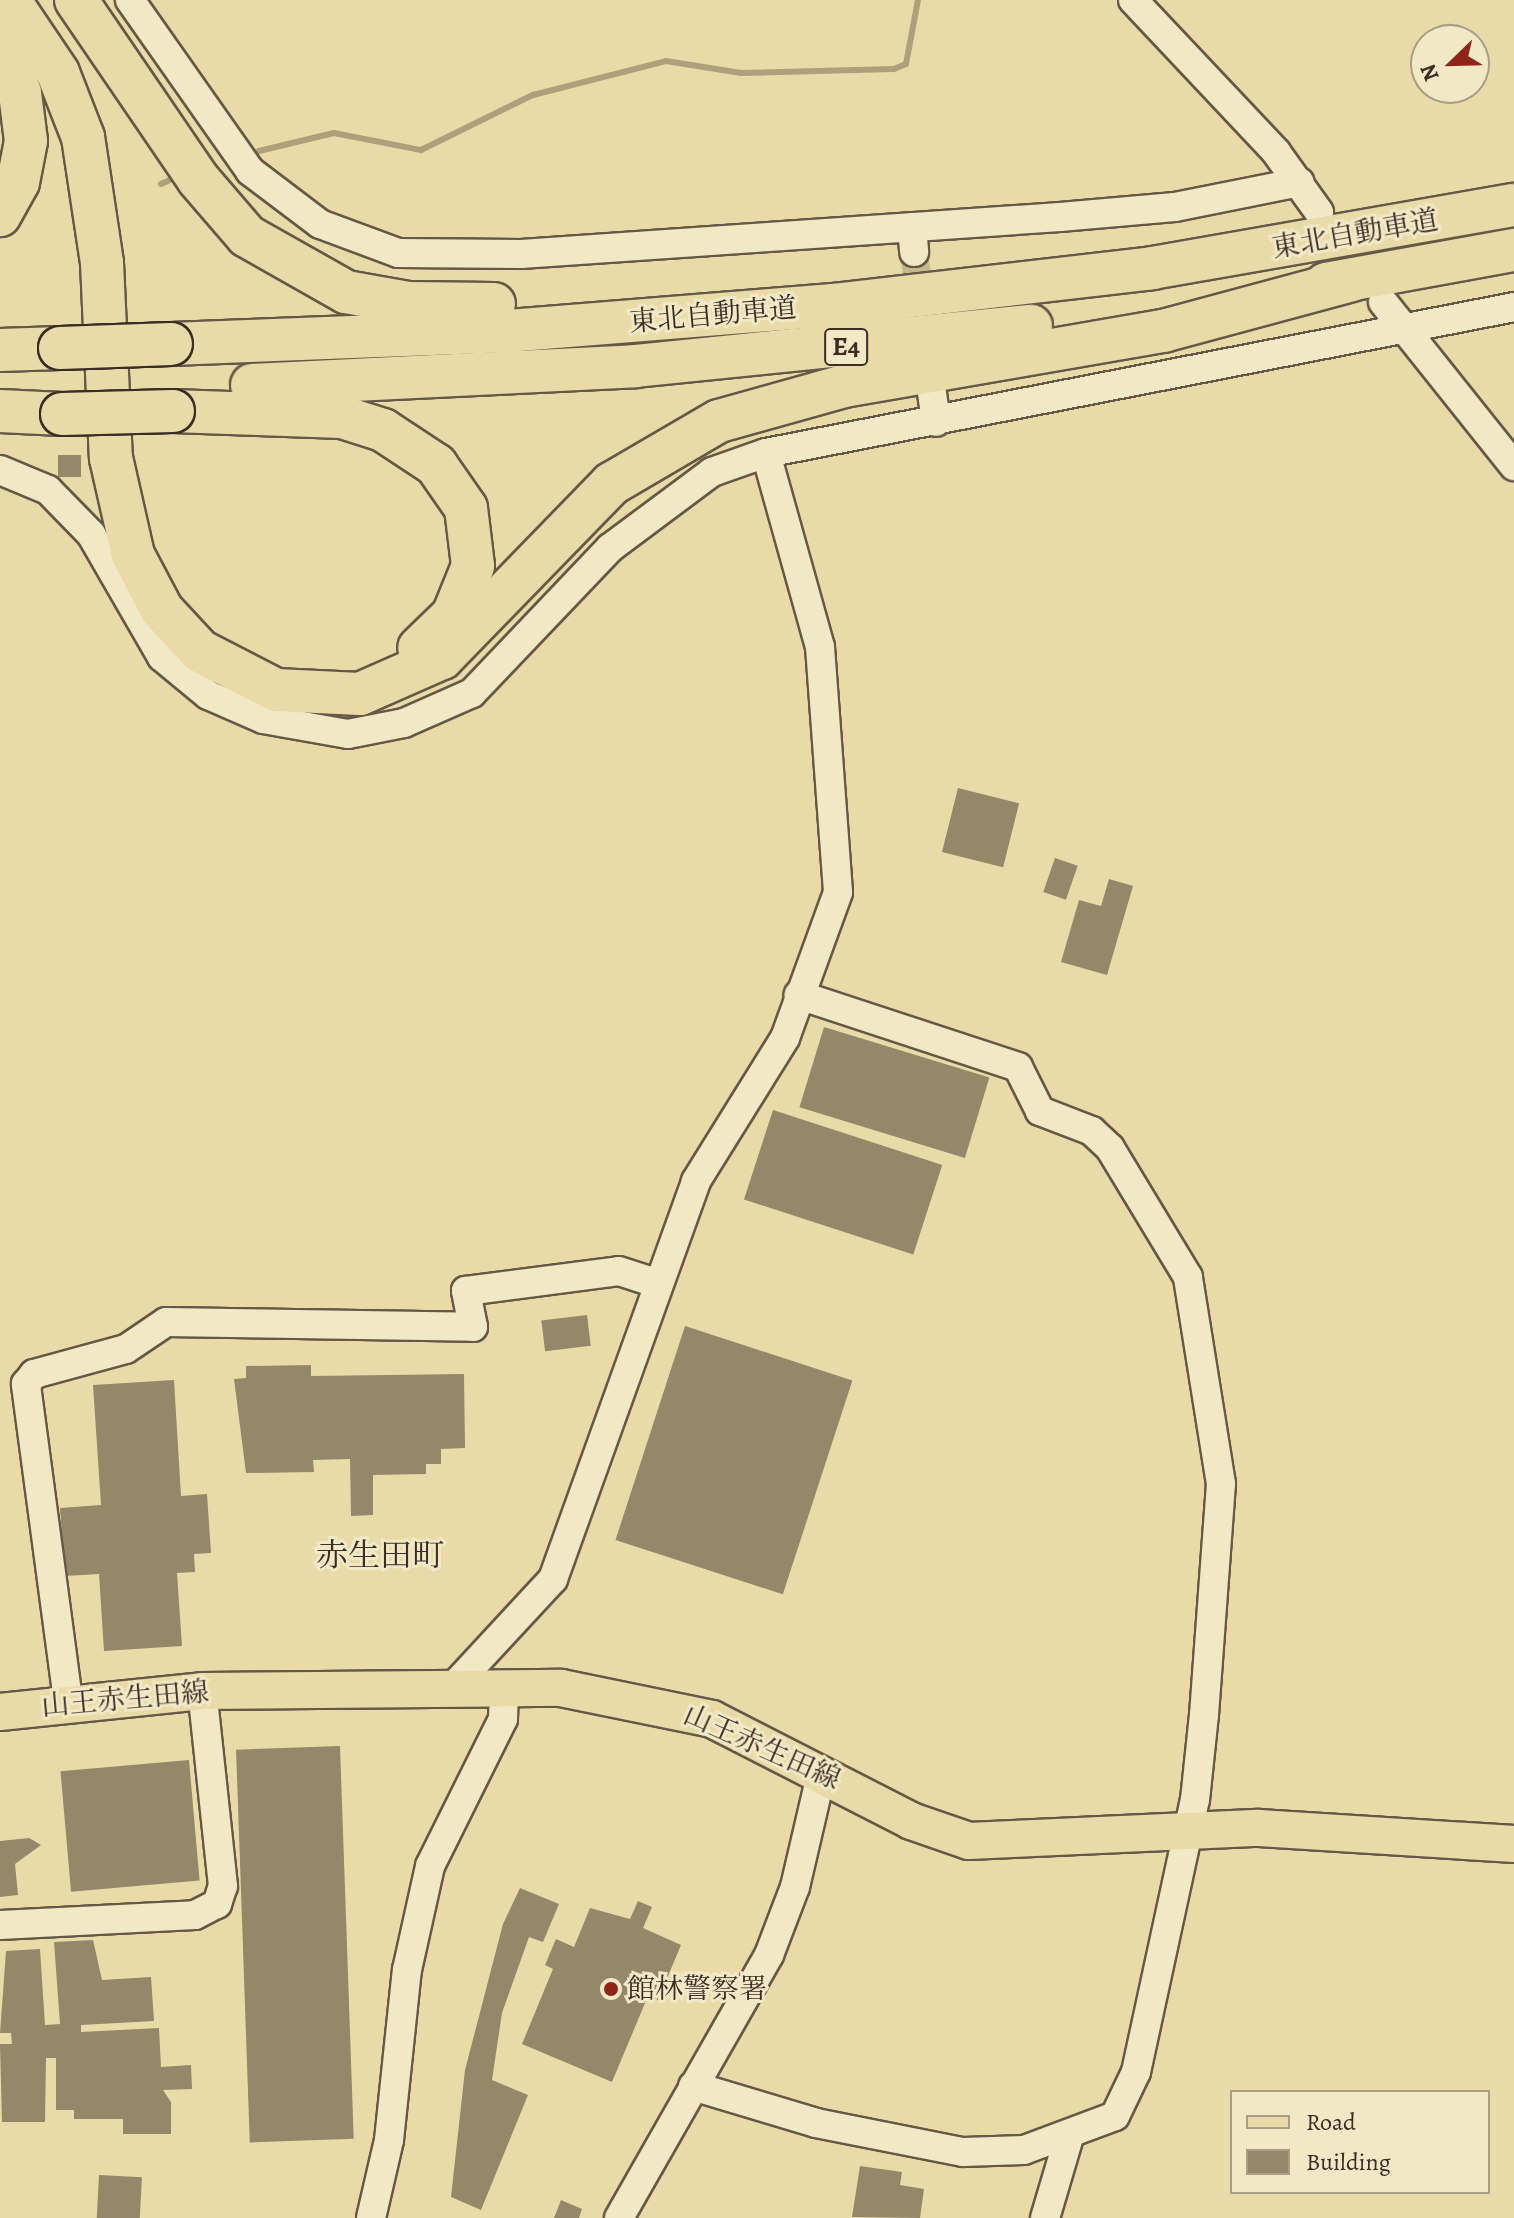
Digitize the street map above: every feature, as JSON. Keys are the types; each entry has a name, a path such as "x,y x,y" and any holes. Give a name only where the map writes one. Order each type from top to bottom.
{"highway":[{"path":"9,0 58,73 83,137 102,263 111,458 133,555 162,610 200,651 276,690 360,694 442,658 611,484 719,421 844,386 1163,331 1368,291"},
{"path":"35,0 76,64 103,135 118,217 132,461 151,538 177,596 217,640 305,675 389,663 416,650 453,615 473,566 466,508 436,465 411,445 304,411 173,401"},
{"path":"76,0 238,226 282,261 346,292 439,305 830,285 995,287"},
{"path":"0,42 20,93 26,141 18,182 0,215"},
{"name":"東北自動車道","path":"0,350 524,330 995,287 1497,209"},
{"name":"東北自動車道","path":"0,395 62,404 173,401 840,348 1368,291 1514,250"},
{"path":"0,411 62,404"}],"main road":[{"name":"山王赤生田線","path":"0,1712 68,1700 202,1691 504,1686 598,1691 674,1706 822,1771 911,1821 969,1841 1187,1831 1321,1830 1514,1844"}],"street":[{"path":"130,0 250,171 281,199 363,243 398,253 521,254 913,239 1175,207 1300,182"},
{"path":"1133,0 1300,182 1319,212"},
{"path":"1368,291 1408,333 1514,466"},
{"path":"0,470 48,490 91,534 162,657 208,695 293,727 348,734 404,723 472,693 668,498 766,453 1408,333 1514,307"},
{"path":"932,393 936,422"},
{"path":"453,1687 553,1579 696,1181 785,1038 838,892 835,792 820,647 766,453"},
{"path":"693,2086 816,2123 963,2152 1024,2150 1069,2137 1115,2116 1128,2101 1187,1831 1221,1484 1188,1277 1110,1148 1092,1131 1040,1111 1018,1067 799,995"},
{"path":"68,1700 26,1384 34,1374 126,1349 166,1322 473,1327 466,1291 619,1271 657,1283"},
{"path":"371,2218 427,1878 503,1719 504,1686"},
{"path":"0,1925 195,1915 217,1904 223,1886 202,1691"},
{"path":"619,2218 779,1932 822,1771"},
{"path":"1045,2218 1069,2137"}],"building":[{"path":"58,455 81,455 81,477 58,477"},
{"path":"958,788 1019,803 1003,867 942,852"},
{"path":"1055,858 1078,866 1066,900 1043,892"},
{"path":"1109,879 1133,886 1107,975 1061,962 1079,900 1101,906"},
{"path":"824,1027 989,1078 965,1158 799,1107"},
{"path":"773,1110 942,1165 913,1254 744,1199"},
{"path":"587,1315 591,1346 545,1351 541,1321"},
{"path":"685,1326 852,1380 783,1594 615,1540"},
{"path":"311,1365 311,1376 464,1374 465,1448 441,1449 441,1464 426,1464 426,1474 373,1475 373,1515 351,1516 350,1459 313,1460 314,1472 246,1473 234,1379 246,1378 246,1366"},
{"path":"174,1380 181,1496 207,1494 211,1553 194,1554 195,1572 177,1573 182,1646 104,1651 99,1574 65,1576 60,1508 101,1505 93,1385"},
{"path":"340,1746 354,2139 250,2142 236,1750"},
{"path":"189,1760 200,1881 71,1892 60,1771"},
{"path":"29,1838 41,1845 15,1864 18,1895 0,1897 0,1841"},
{"path":"520,1888 559,1904 543,1942 529,1937 502,2013 492,2080 528,2095 481,2210 451,2197 465,2070 503,1924"},
{"path":"638,1901 652,1907 643,1928 681,1945 658,2000 648,1996 612,2082 522,2044 553,1969 545,1965 556,1939 574,1947 590,1908 630,1919"},
{"path":"93,1940 102,1980 151,1977 154,2021 81,2025 81,2032 159,2028 161,2067 191,2065 192,2089 163,2090 171,2102 171,2134 123,2134 123,2119 74,2119 74,2110 56,2110 56,2058 46,2058 45,2122 2,2122 0,2044 12,2044 11,2033 0,2033 6,1951 40,1949 45,2025 60,2024 54,1942"},
{"path":"860,2166 902,2172 900,2185 924,2189 920,2218 852,2217"},
{"path":"99,2175 142,2177 140,2218 97,2218"},
{"path":"561,2200 582,2209 579,2218 554,2218"}],"waterway":[{"path":"259,151 334,133 421,150 533,95 666,61 741,73 894,69 906,64 918,0"},
{"path":"161,184 177,177"}],"tunnel":[{"path":"914,252 922,313"}],"place":[{"name":"館林警察署","path":"611,1989"}],"district":[{"name":"赤生田町","path":"380,1555"}]}
